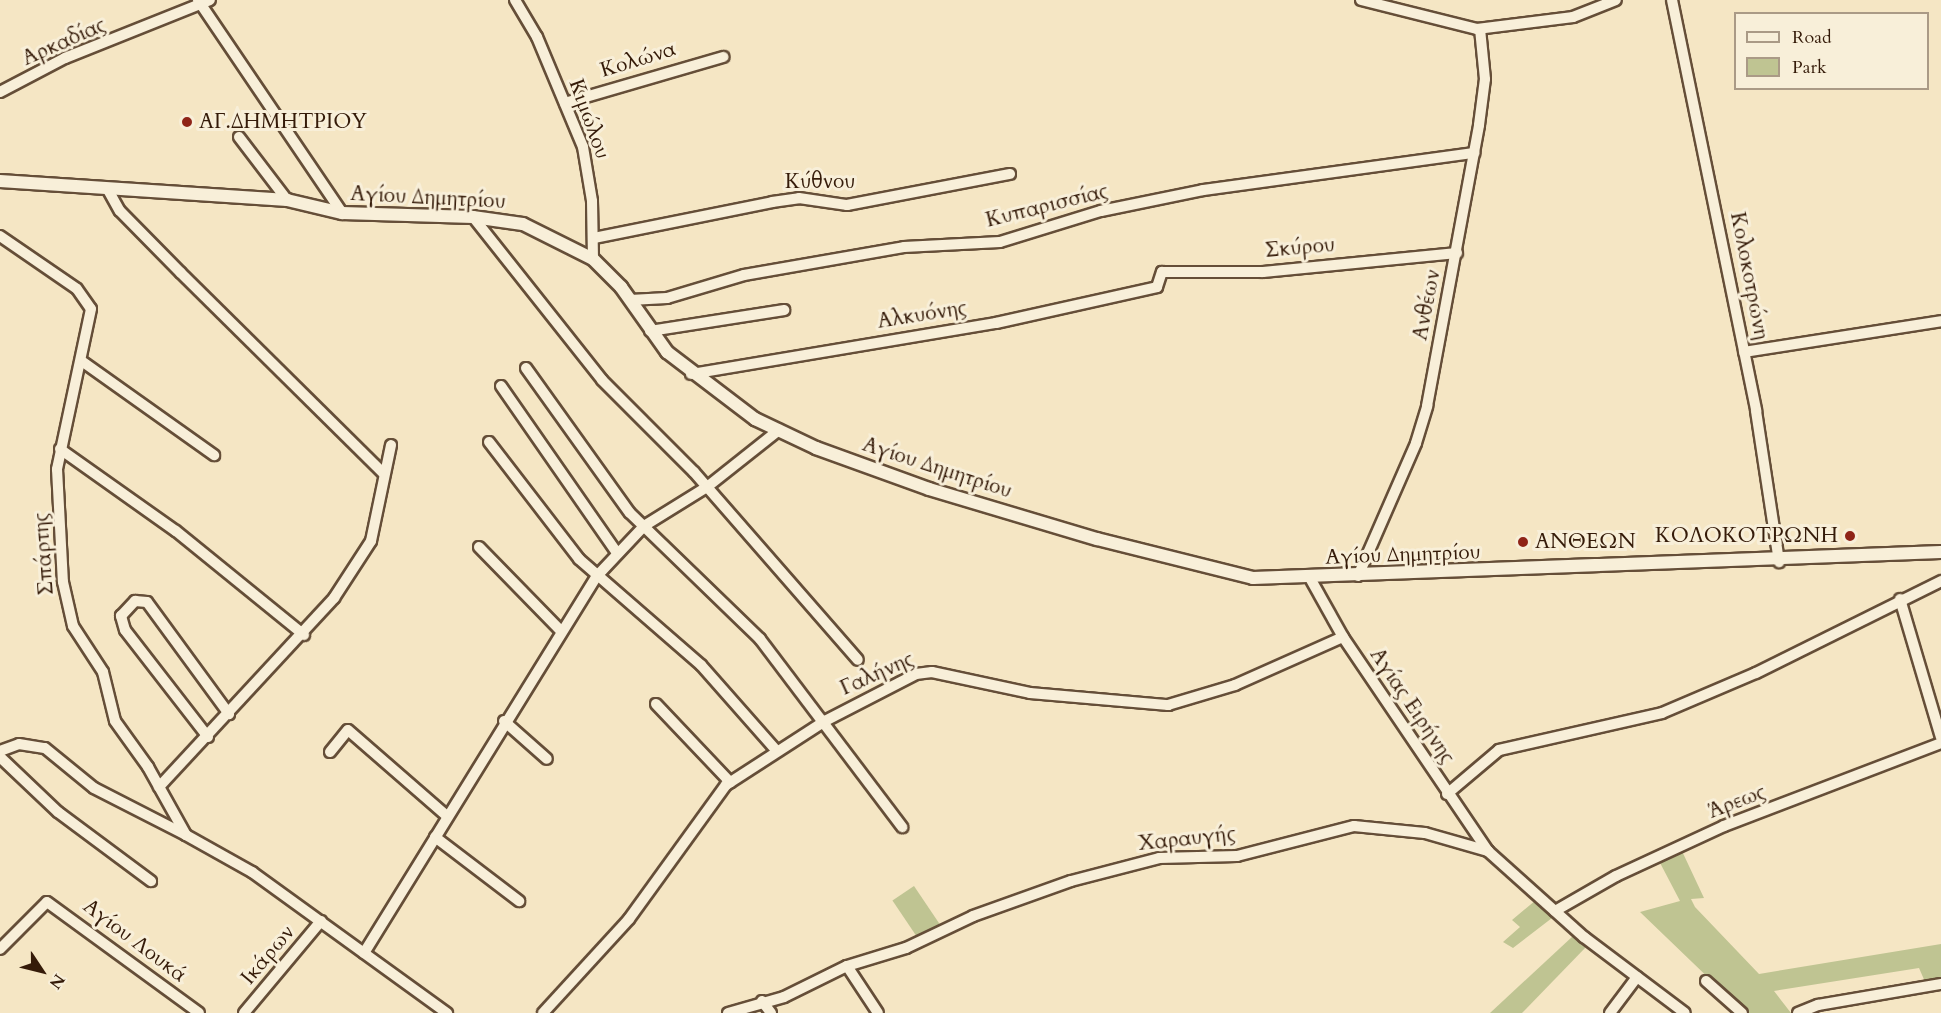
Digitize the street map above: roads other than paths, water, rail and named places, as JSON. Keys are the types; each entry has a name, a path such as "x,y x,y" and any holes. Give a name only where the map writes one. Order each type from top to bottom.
{"street":[{"name":"Κιμώλου","path":"515,0 565,103 583,147 594,238 593,259"},
{"path":"1361,0 1480,29 1573,16 1616,0"},
{"name":"Κολοκοτρώνη","path":"1672,0 1744,352 1779,562"},
{"path":"203,1 342,213"},
{"name":"Αρκαδίας","path":"0,92 65,58 203,1"},
{"name":"Ανθέων","path":"1358,576 1421,430 1457,253 1461,203 1474,153 1485,79 1480,29"},
{"name":"Κολώνα","path":"565,103 723,57"},
{"path":"239,137 286,200"},
{"name":"Κυπαρισσίας","path":"630,300 667,298 744,275 904,247 1000,242 1101,211 1203,190 1474,153"},
{"name":"Κύθνου","path":"594,238 772,201 799,198 847,205 1010,174"},
{"name":"Αγίου Δημητρίου","path":"0,181 286,200 342,213 473,217 523,224 593,259 630,300 650,331 691,374 779,430 929,489 1097,539 1253,578 1779,562 1941,552"},
{"path":"106,188 120,211 150,242 383,472"},
{"path":"473,217 602,380 707,487 858,660"},
{"name":"Σπάρτης","path":"0,236 88,299 91,320 83,362 60,449 63,582 68,610 81,641 103,672 116,721 159,787 186,835"},
{"name":"Σκύρου","path":"1157,287 1162,272 1263,272 1457,253"},
{"name":"Αλκυόνης","path":"691,374 996,322 1157,287"},
{"path":"650,331 784,310"},
{"path":"1744,352 1941,321"},
{"path":"83,362 214,454"},
{"path":"526,368 630,513 760,639 825,721 902,827"},
{"path":"501,386 617,553"},
{"path":"364,953 560,630 596,577 644,526 707,487 779,430"},
{"path":"489,442 596,577 701,665 776,750"},
{"path":"159,787 304,635 371,541 383,472 391,445"},
{"path":"60,449 176,531 304,635"},
{"path":"479,547 560,630"},
{"name":"Αγίας Ειρήνης","path":"1310,578 1343,637 1447,794 1488,851"},
{"path":"1447,794 1499,750 1662,713 1756,674 1941,580"},
{"path":"1900,599 1941,737"},
{"path":"208,737 124,630 122,616 135,601 147,602 229,714"},
{"name":"Γαλήνης","path":"543,1013 630,919 697,820 730,782 776,750 825,721 916,674 932,672 1030,693 1168,705 1235,685 1343,637"},
{"path":"656,704 730,782"},
{"path":"504,721 547,759"},
{"path":"330,752 348,730 447,816"},
{"name":"Άρεως","path":"1555,911 1616,876 1724,826 1941,743"},
{"path":"0,751 19,744 45,748 94,789 234,860 447,1013"},
{"path":"0,757 58,812 151,881"},
{"name":"Χαραυγής","path":"728,1013 762,1001 784,997 847,966 1071,880 1159,858 1229,857 1354,826 1425,833 1488,851 1555,911 1685,1013"},
{"path":"435,837 519,901"},
{"name":"Αγίου Λουκά","path":"0,949 47,902 199,1013"},
{"name":"Ικάρων","path":"244,1013 321,921"},
{"path":"847,966 878,1013"},
{"path":"1610,1013 1637,977"},
{"path":"1706,981 1742,1013"},
{"path":"1798,1013 1941,984"},
{"path":"762,1001 771,1013"}],"place":[{"name":"ΑΓ.ΔΗΜΗΤΡΙΟΥ","path":"187,122"},
{"name":"ΚΟΛΟΚΟΤΡΩΝΗ","path":"1850,536"},
{"name":"ΑΝΘΕΩΝ","path":"1523,542"}]}
